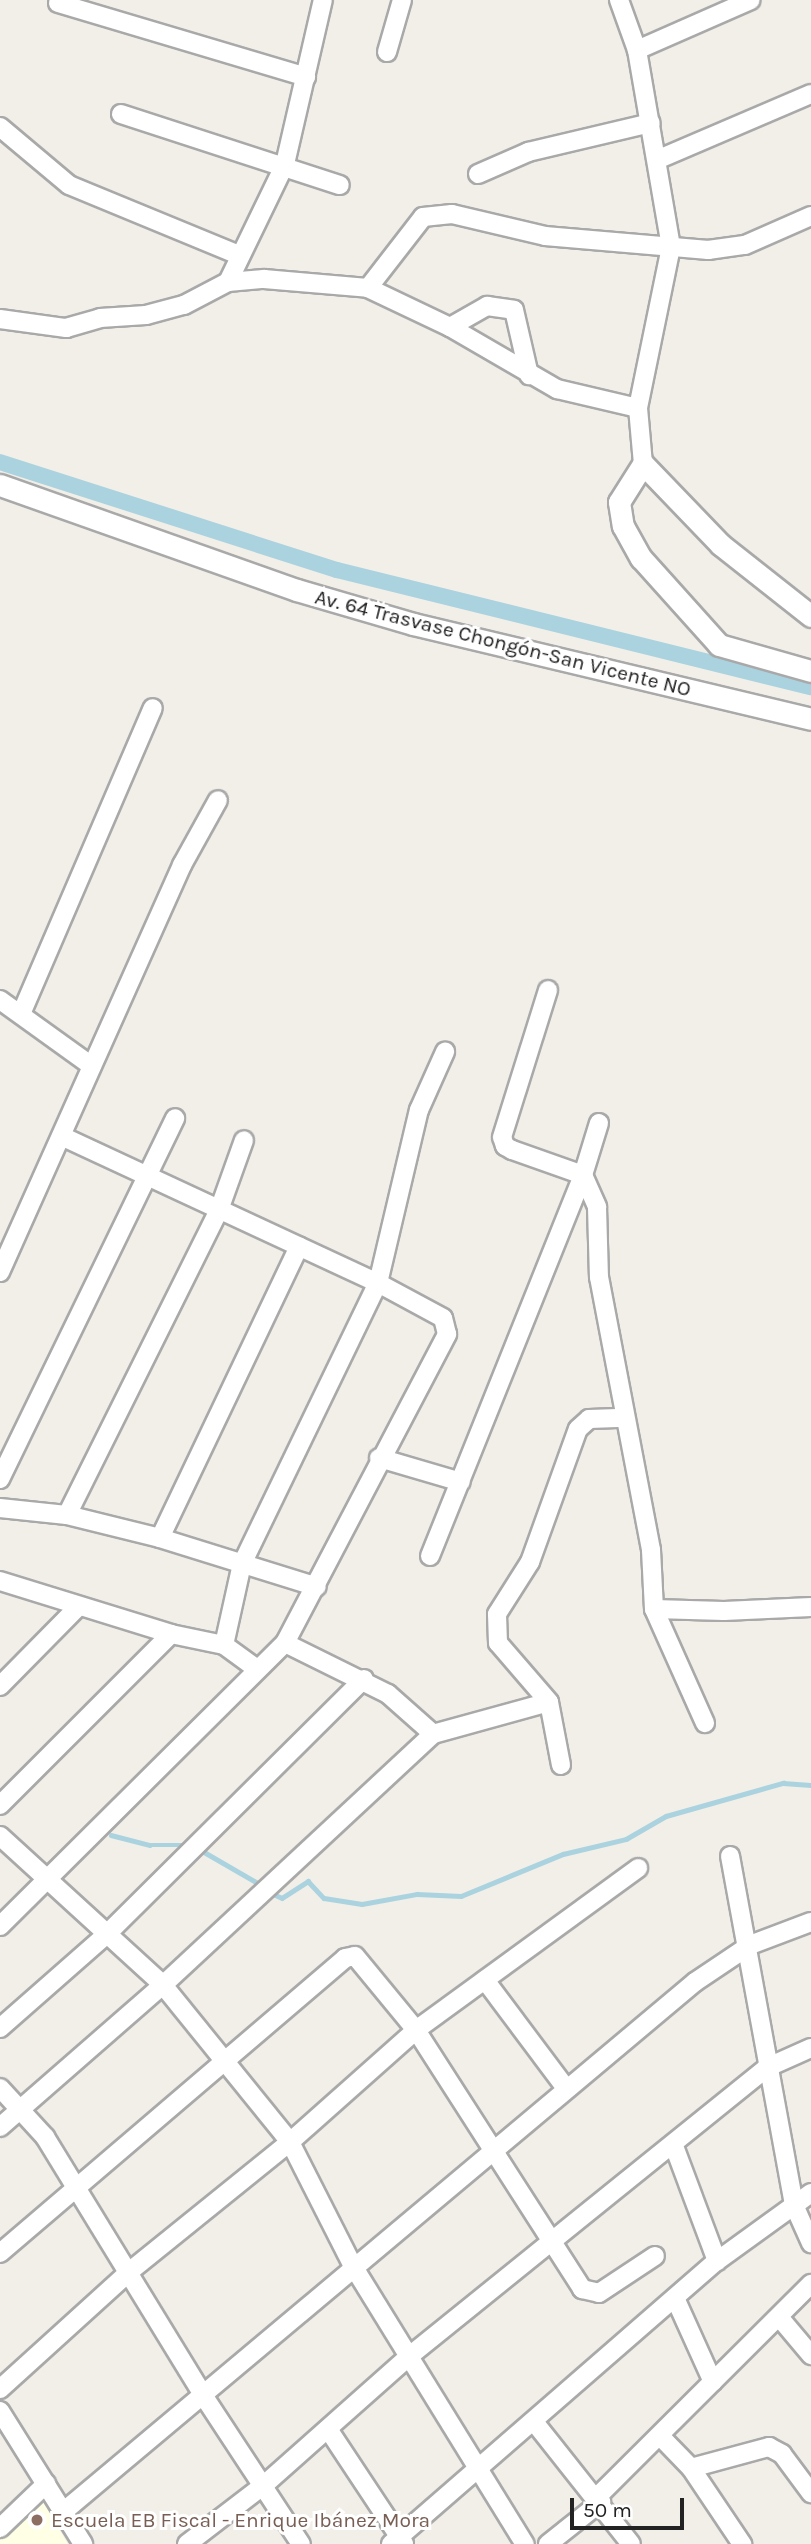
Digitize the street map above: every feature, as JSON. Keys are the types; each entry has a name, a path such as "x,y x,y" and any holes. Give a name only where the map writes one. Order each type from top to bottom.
{"street":[{"path":"228,282 285,164 323,0"},
{"path":"387,52 402,0"},
{"path":"619,0 637,50 659,159 671,247 638,408 643,464 619,502 623,526 641,558 719,645 811,671"},
{"path":"637,50 751,0"},
{"path":"58,3 306,77"},
{"path":"659,159 811,94"},
{"path":"121,114 285,164 340,185"},
{"path":"478,174 528,152 651,123"},
{"path":"0,127 69,185 239,255"},
{"path":"369,288 423,217 452,214 545,236 708,250 745,245 811,216"},
{"path":"0,320 66,328 100,318 146,316 184,304 228,282 264,279 369,288 450,327 556,390 638,408"},
{"path":"450,327 487,306 514,310 529,375"},
{"path":"643,464 721,545 811,616"},
{"name":"Av. 64 Trasvase Chongón-San Vicente NO","path":"0,485 297,590 413,624 811,719"},
{"path":"21,1014 153,708"},
{"path":"0,1272 182,865 218,800"},
{"path":"548,990 502,1137 505,1146 583,1175 597,1207 599,1277 651,1550 654,1609 705,1723"},
{"path":"0,1000 92,1066"},
{"path":"224,1645 242,1564 378,1283 419,1111 445,1052"},
{"path":"0,1479 175,1118"},
{"path":"430,1556 583,1175 599,1123"},
{"path":"0,1926 50,1881 257,1668 285,1643 317,1587 379,1458 447,1334 443,1318 378,1283 61,1136"},
{"path":"67,1515 219,1210 244,1140"},
{"path":"160,1538 299,1247"},
{"path":"561,1765 549,1702 498,1643 497,1614 530,1562 578,1429 589,1419 625,1418"},
{"path":"379,1458 461,1482"},
{"path":"0,1508 67,1515 160,1538 317,1587"},
{"path":"0,1581 171,1634 224,1645 257,1668"},
{"path":"0,1686 79,1606"},
{"path":"654,1609 724,1611 811,1606"},
{"path":"0,1805 171,1634"},
{"path":"285,1643 364,1679 388,1694 433,1734"},
{"path":"0,2028 107,1934 364,1679"},
{"path":"0,2127 163,1985 433,1734 549,1702"},
{"path":"0,1836 163,1985 226,2059 290,2142 353,2266 407,2358 525,2544"},
{"path":"730,1856 750,1945 766,2068 794,2205 811,2243"},
{"path":"0,2389 130,2271 290,2142 416,2030 638,1868"},
{"path":"63,2512 201,2392 565,2087 695,1982 750,1945 811,1922"},
{"path":"0,2253 345,1958 355,1956 416,2030 582,2290 594,2294 656,2256"},
{"path":"485,1980 565,2087"},
{"path":"187,2544 264,2485 407,2358 674,2146 766,2068 811,2048"},
{"path":"0,2088 22,2108 77,2186 201,2392 301,2544"},
{"path":"674,2146 717,2261"},
{"path":"328,2429 398,2542 717,2261 811,2193"},
{"path":"548,2544 599,2500 811,2284"},
{"path":"675,2298 713,2382"},
{"path":"779,2316 811,2354"},
{"path":"0,2411 7,2430 46,2484 83,2544"},
{"path":"535,2423 599,2500 631,2544"},
{"path":"661,2437 691,2468 741,2544"},
{"path":"691,2468 769,2447 782,2454 811,2493"},
{"path":"0,2528 46,2484"}],"shaded area":[{"name":"Escuela EB Fiscal - Enrique Ibánez Mora","path":"42,2500 68,2544 0,2544 0,2540"}],"waterway":[{"path":"0,462 337,570 811,687"},
{"path":"269,1892 282,1898 308,1881 324,1898 362,1904 417,1894 461,1896 563,1854 626,1839 666,1816 783,1783 811,1785"},
{"path":"111,1835 150,1845 191,1845"},
{"path":"199,1849 263,1886"}],"place":[{"name":"Escuela EB Fiscal - Enrique Ibánez Mora","path":"37,2520"}]}
